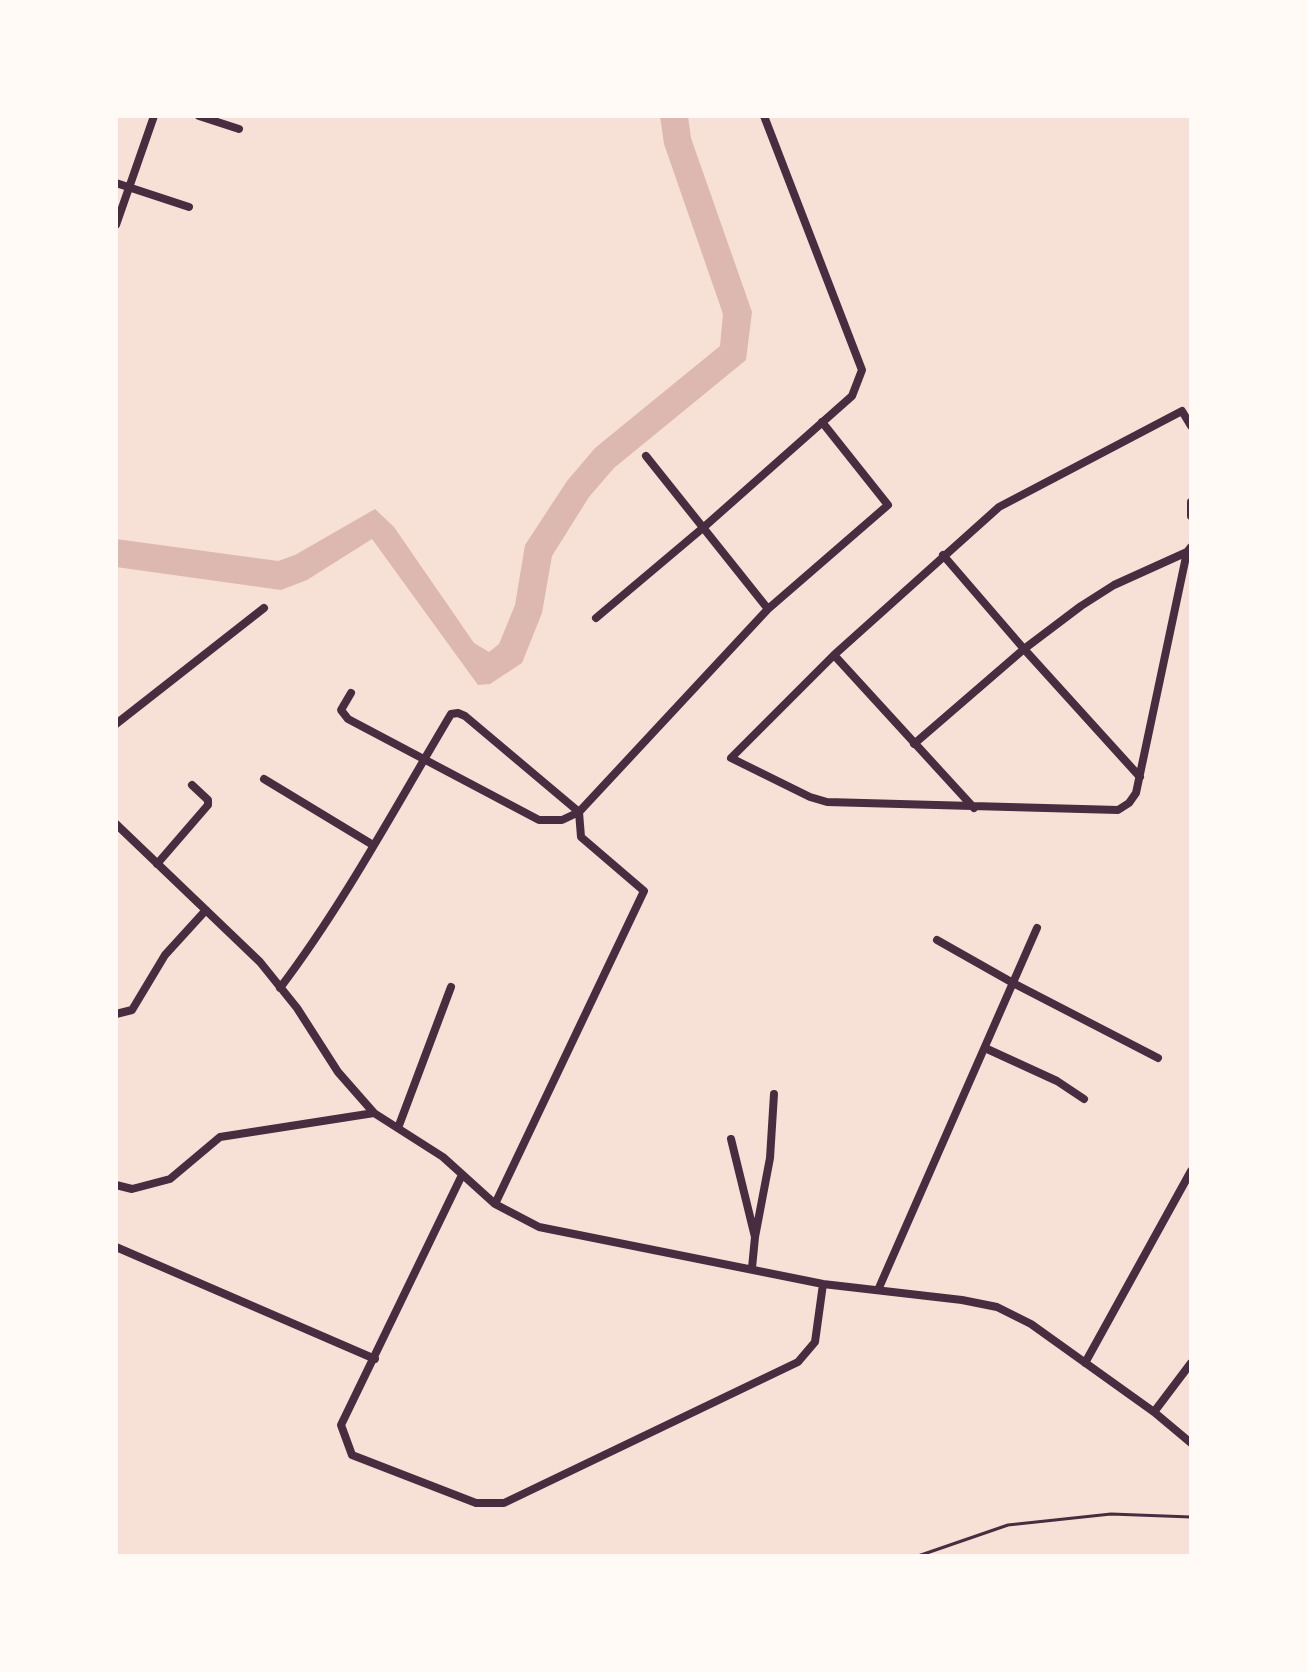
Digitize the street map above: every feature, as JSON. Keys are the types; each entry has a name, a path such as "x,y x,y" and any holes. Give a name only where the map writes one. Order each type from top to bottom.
{"street":[{"path":"116,225 154,116"},
{"path":"199,116 239,129"},
{"path":"596,618 852,396 862,370 764,116"},
{"path":"116,183 189,207"},
{"path":"1189,549 1136,793 1129,803 1118,810 827,802 810,797 731,758 834,655 999,507 1182,411 1191,426"},
{"path":"351,693 341,710 343,715 423,761 539,820 562,820 579,812 768,609 888,505 822,422"},
{"path":"646,456 768,609"},
{"path":"1191,502 1191,516"},
{"path":"914,744 1024,649 1114,585 1189,549"},
{"path":"943,555 1140,777"},
{"path":"116,724 264,608"},
{"path":"834,655 974,808"},
{"path":"280,988 319,936 451,714 461,714 579,812 581,837 644,891 495,1204"},
{"path":"264,779 373,845"},
{"path":"157,864 207,807 208,800 192,785"},
{"path":"116,824 260,962 297,1008 338,1072 374,1113 443,1157 495,1204 539,1227 823,1284 997,1307 1031,1324 1154,1412 1191,1443"},
{"path":"116,1014 132,1010 165,955 206,910"},
{"path":"878,1290 1037,928"},
{"path":"937,940 1158,1058"},
{"path":"398,1128 451,987"},
{"path":"985,1048 1057,1081 1084,1099"},
{"path":"752,1268 770,1158 774,1094"},
{"path":"116,1185 132,1189 170,1179 220,1137 374,1113"},
{"path":"731,1139 755,1237"},
{"path":"1085,1363 1191,1171"},
{"path":"462,1175 341,1425 352,1455 476,1503 504,1503 798,1362 815,1342 823,1284"},
{"path":"116,1247 375,1359"},
{"path":"1154,1412 1191,1363"}],"path":[{"path":"918,1556 1008,1525 1111,1514 1191,1517"}],"shaded area":[{"path":"660,116 688,116 691,138 752,312 746,360 614,468 589,497 552,556 542,613 522,663 490,684 478,685 372,539 307,580 281,590 116,567 116,539 278,561 295,555 375,509 394,527 474,643 489,652 499,644 515,605 525,545 567,481 595,448 720,346 723,314 664,144"}]}
